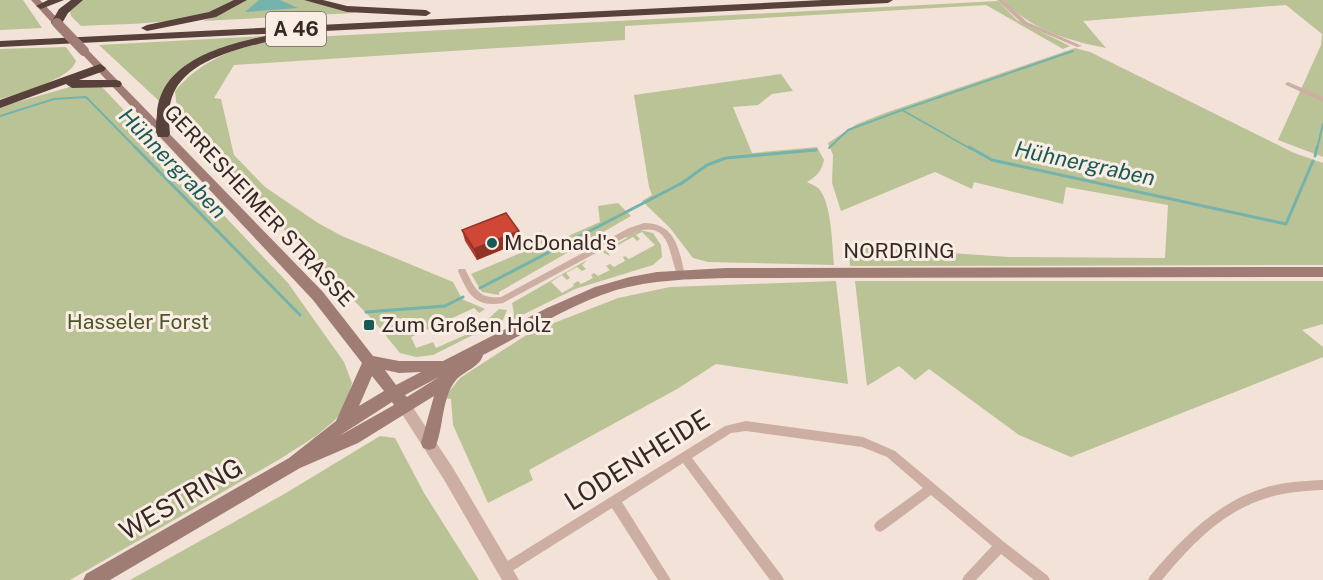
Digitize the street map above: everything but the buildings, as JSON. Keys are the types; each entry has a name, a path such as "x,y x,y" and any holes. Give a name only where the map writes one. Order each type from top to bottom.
{"highway":[{"path":"38,3 58,0"},
{"path":"57,23 63,11 78,0"},
{"path":"146,28 212,15 242,0"},
{"path":"309,0 347,9 439,13"},
{"name":"A 46","path":"0,35 702,0"},
{"name":"A 46","path":"0,44 888,0"},
{"path":"163,134 164,104 170,89 193,67 218,53 274,38 413,23"},
{"path":"62,82 80,64 84,51"},
{"path":"0,104 100,68"},
{"path":"33,92 82,83 116,84"}],"main road":[{"name":"GERRESHEIMER STRASSE","path":"38,3 318,296 405,407"},
{"name":"NORDRING","path":"395,393 447,364 568,304 602,290 638,280 681,275 766,272 1323,272"},
{"name":"NORDRING","path":"405,407 448,381 489,345"},
{"path":"341,426 361,386 370,361 413,368 447,364"},
{"path":"429,443 439,402 448,381"},
{"name":"WESTRING","path":"295,463 316,443 395,393"},
{"name":"WESTRING","path":"92,580 295,463 325,453 405,407"}],"street":[{"path":"1000,0 1008,9 1039,30 1079,46"},
{"path":"1288,84 1323,100"},
{"path":"462,271 471,292 478,298 484,301 503,300 646,224 659,226 669,237 681,275"},
{"name":"GERRESHEIMER STRASSE","path":"405,407 508,574"},
{"name":"LODENHEIDE","path":"508,574 729,429 746,426 873,444 891,454 1044,580"},
{"path":"685,457 778,580"},
{"path":"1154,580 1200,529 1245,500 1262,492 1282,487 1323,485"},
{"path":"880,526 931,489"},
{"path":"615,502 665,580"},
{"path":"968,580 1000,546"}],"green space":[{"path":"0,0 23,0 42,28 0,30"},
{"path":"82,0 238,0 201,15 181,19 81,26 71,16 70,11"},
{"path":"245,0 304,0 355,11 354,13 203,21"},
{"path":"1003,0 1323,0 1323,157 1278,140 1321,45 1322,34 1286,5 1083,21 1106,48 1078,42 1037,26"},
{"path":"998,1 1017,20 1070,46 1063,49 986,5 625,26 625,40 234,65 214,98 221,99 234,155 265,187 318,223 342,236 453,282 462,299 485,309 479,313 474,308 411,337 416,348 433,342 436,348 490,324 486,321 499,309 507,310 503,320 433,355 416,357 400,353 373,320 228,173 178,118 175,91 200,68 228,53 293,38"},
{"path":"282,35 225,48 171,82 159,101 99,45"},
{"path":"66,47 76,61 65,74 43,85 0,99 0,49"},
{"path":"1075,48 1090,52 1294,153 1323,163 1323,265 850,266 848,246 1009,257 1165,258 1168,205 1066,187 1063,204 974,182 972,189 935,172 841,211 832,183 833,155 828,143 857,124 885,113"},
{"path":"781,74 793,91 772,94 758,105 733,107 752,153 817,147 824,160 823,164 818,173 807,182 819,189 827,205 834,265 708,262 693,258 670,228 642,201 652,195 634,95"},
{"name":"Hasseler Forst","path":"73,86 102,87 288,283 344,362 352,383 344,410 316,436 70,580 0,580 0,107"},
{"path":"618,203 631,216 499,292 499,295 482,292 471,274 530,249 541,231 550,244 600,222 598,206"},
{"path":"640,230 653,233 661,245 662,257 653,265 575,289 510,321 514,314 512,303 587,260 582,265 586,269 582,271 577,267 566,273 570,278 567,280 562,275 551,282 562,293 578,281 581,284 593,278 591,275 594,273 598,276 610,270 606,266 610,264 614,267 625,261 623,257 629,259 655,245 642,232 636,235 640,239 637,241 633,237 607,251 610,256 604,253 603,251 627,238 626,236"},
{"path":"836,281 848,384 716,364 677,389 529,470 533,480 488,503 453,425 451,399 444,398 460,378 531,332 618,298 670,287"},
{"path":"855,281 1323,281 1323,324 1302,330 1323,347 1323,357 1071,457 1019,435 929,369 915,380 899,366 867,386"},
{"path":"380,436 395,438 424,493 479,580 130,580 286,493"}],"water":[{"path":"259,0 280,0 298,8 245,12"}],"waterway":[{"path":"902,110 1073,51"},
{"name":"Hühnergraben","path":"0,116 54,99 86,97 137,149"},
{"name":"Hühnergraben","path":"829,148 848,130 902,110"},
{"name":"Hühnergraben","path":"902,110 971,149"},
{"name":"Hühnergraben","path":"1317,149 1323,124"},
{"name":"Hühnergraben","path":"135,147 300,315"},
{"name":"Hühnergraben","path":"969,147 992,160 1286,224 1313,161"},
{"name":"Hühnergraben","path":"1315,156 1317,147"},
{"name":"Hühnergraben","path":"480,288 682,183 707,165 726,158 816,150"},
{"name":"Hühnergraben","path":"366,312 445,306 463,297"}],"place":[{"name":"McDonald's","path":"492,243"},
{"name":"Zum Großen Holz","path":"369,325"}]}
